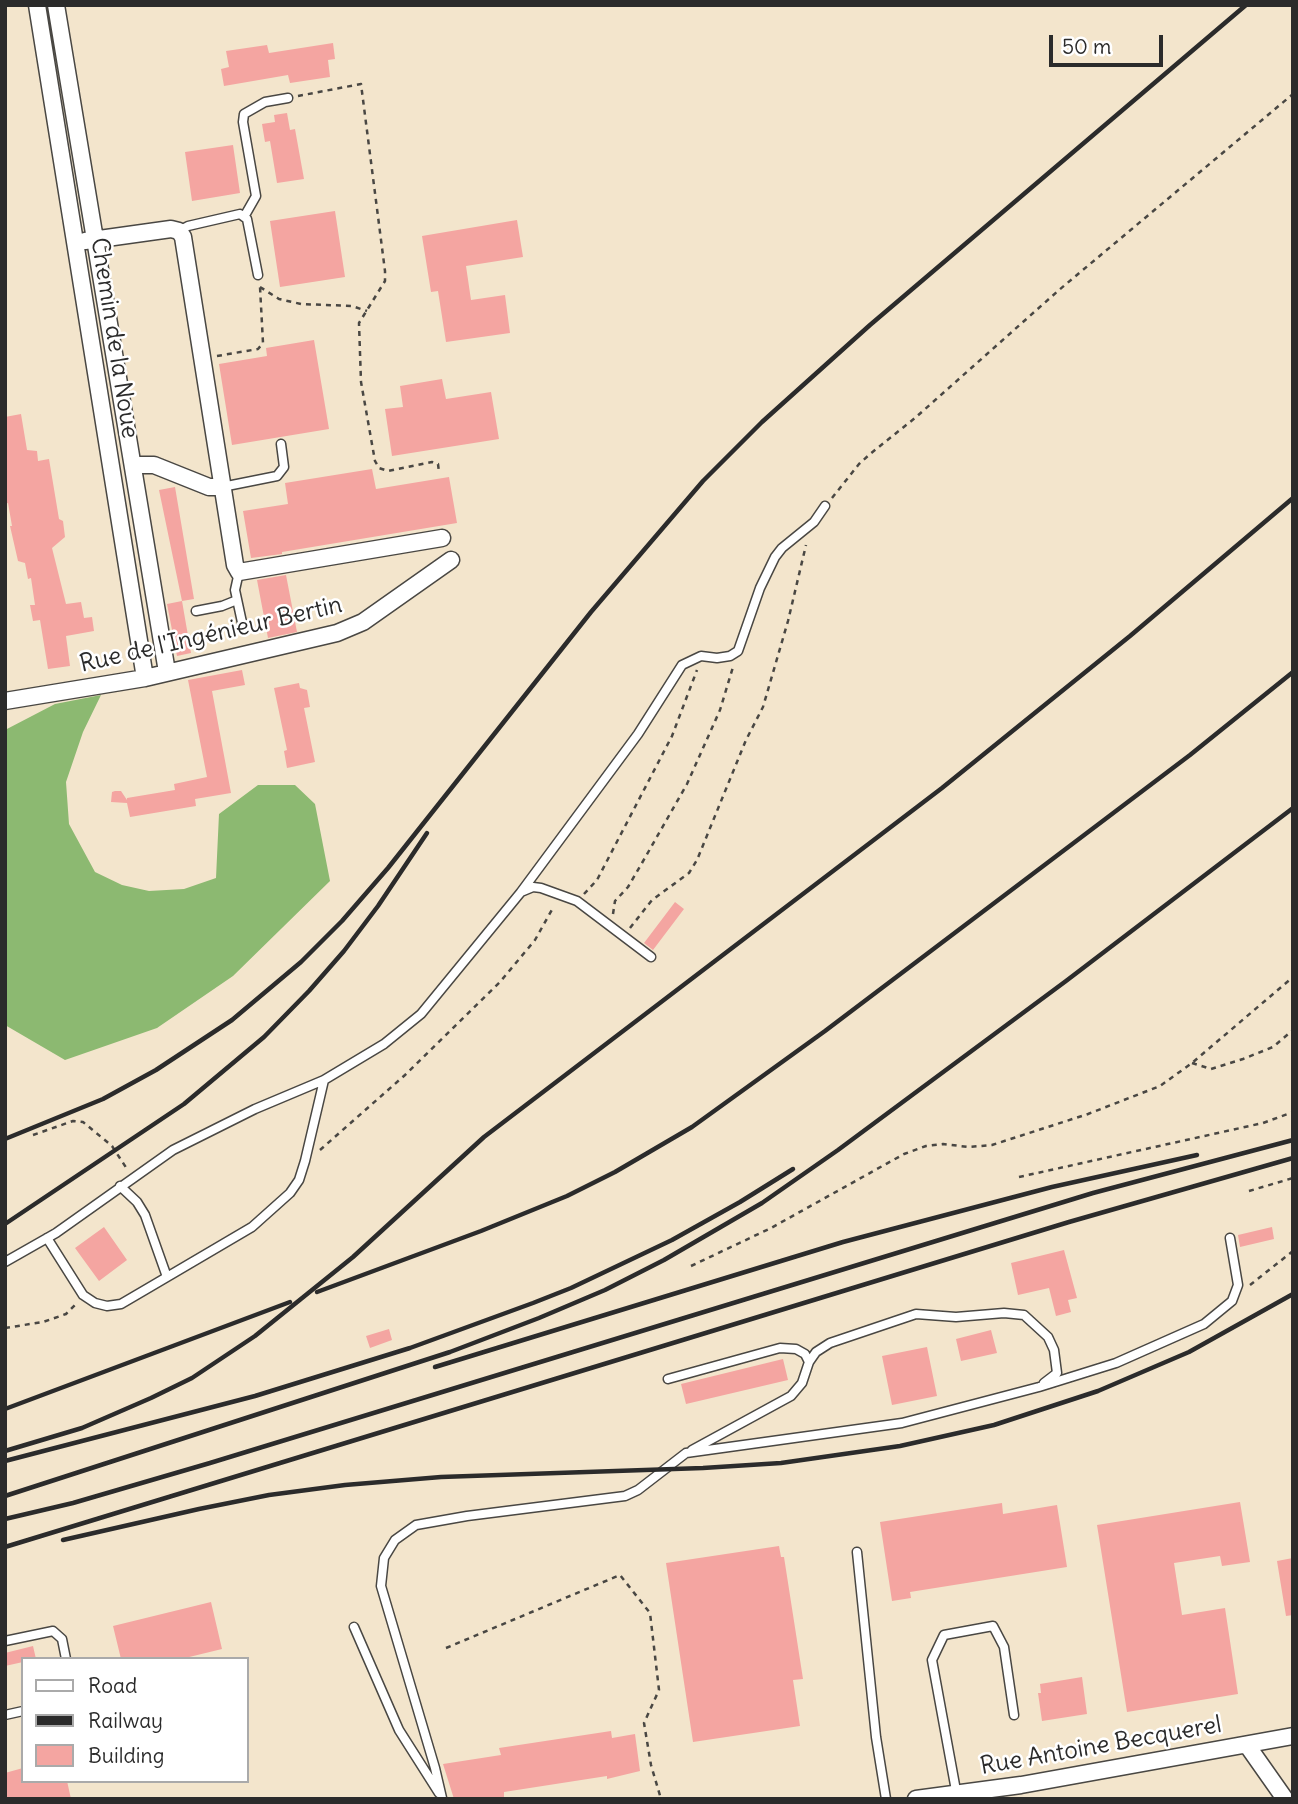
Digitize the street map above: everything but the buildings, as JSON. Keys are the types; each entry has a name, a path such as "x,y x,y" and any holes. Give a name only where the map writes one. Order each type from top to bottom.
{"street":[{"name":"Chemin de la Noue","path":"37,5 145,678"},
{"name":"Chemin de la Noue","path":"56,5 167,672"},
{"path":"75,242 171,229 179,231 183,237 235,565 239,572 442,538"},
{"path":"133,465 154,465 199,484 222,487"},
{"name":"Rue de l'Ingénieur Bertin","path":"5,701 145,678 337,633 363,622 451,560"},
{"name":"Rue Antoine Becquerel","path":"916,1799 957,1796 1293,1736"},
{"path":"1247,1745 1285,1799"}],"lane":[{"path":"244,217 256,196 243,122 244,114 265,102 288,97"},
{"path":"179,231 188,226 240,214 247,219 258,275"},
{"path":"222,487 277,476 284,467 281,444"},
{"path":"5,1262 47,1238 132,1178 200,1136 265,1104 324,1080 384,1044 421,1014 521,892 638,734 682,664 701,656 717,658 730,656 738,651 760,588 775,557 814,522 825,506"},
{"path":"239,572 235,590 243,627"},
{"path":"197,611 222,607 237,600"},
{"path":"521,892 533,887 577,901 651,957"},
{"path":"47,1238 83,1295 107,1306 121,1304 252,1227 290,1193 299,1180 305,1161 324,1080"},
{"path":"120,1186 137,1202 145,1215 167,1277"},
{"path":"687,1453 902,1423 1039,1387 1116,1363 1203,1324 1232,1301 1238,1285 1230,1238"},
{"path":"442,1799 381,1586 384,1558 395,1540 416,1525 625,1496 638,1490 687,1453 791,1396 802,1383 809,1362 816,1352 830,1343 916,1314 956,1317 1004,1313 1024,1315 1048,1337 1054,1350 1057,1373 1039,1387"},
{"path":"668,1379 780,1348 796,1349 805,1354 809,1362"},
{"path":"858,1552 876,1737 886,1799"},
{"path":"354,1626 399,1730 442,1799"},
{"path":"957,1796 932,1660 944,1635 993,1626 1004,1647 1014,1715"},
{"path":"5,1641 53,1631 62,1639 66,1657"}],"path":[{"path":"288,97 361,84 386,271 385,281 359,323 361,382 375,461 379,468 388,471 432,462 438,464 439,472"},
{"path":"825,506 859,464 1059,290 1293,94"},
{"path":"202,358 258,349 263,343 260,287 279,299 302,304 352,306 367,311"},
{"path":"738,651 720,710 687,784 633,879 615,901 613,913 619,932 633,925 652,900 689,873 697,860 746,740 764,707 814,522"},
{"path":"577,901 597,880 672,736 701,656"},
{"path":"305,1161 405,1075 500,982 535,940 561,894"},
{"path":"691,1266 771,1228 904,1154 926,1146 943,1144 969,1147 992,1145 1160,1086 1192,1063 1293,977"},
{"path":"1192,1063 1211,1069 1243,1059 1273,1046 1293,1030"},
{"path":"1019,1177 1252,1126 1293,1112"},
{"path":"33,1135 73,1121 83,1122 112,1146 132,1178"},
{"path":"1249,1191 1293,1178"},
{"path":"1232,1301 1293,1251"},
{"path":"5,1328 43,1322 66,1314 83,1295"},
{"path":"446,1647 620,1575 650,1613 659,1690 644,1723 651,1765 661,1799"}],"green space":[{"path":"101,695 83,732 66,782 69,824 95,872 122,885 149,891 184,889 216,878 219,814 258,785 295,785 315,804 330,881 233,976 157,1028 65,1060 5,1025 5,730 55,704"}],"railway":[{"path":"5,1139 103,1099 156,1070 232,1020 301,962 342,921 388,868 591,612 703,481 762,422 870,325 1246,5"},
{"path":"5,1451 82,1428 151,1398 192,1378 255,1336 353,1257 484,1137 942,788 1130,636 1293,498"},
{"path":"317,1292 567,1196 615,1172 692,1127 825,1031 1190,755 1293,672"},
{"path":"5,1496 450,1352 605,1290 664,1260 762,1203 838,1150 1293,808"},
{"path":"5,1224 184,1104 264,1037 344,951 427,833"},
{"path":"5,1519 73,1503 210,1463 1093,1193 1293,1140"},
{"path":"435,1367 843,1242 1052,1187 1197,1155"},
{"path":"5,1547 1069,1222 1293,1158"},
{"path":"5,1461 255,1396 410,1348 533,1303 672,1240 793,1169"},
{"path":"63,1540 269,1495 345,1485 441,1477 781,1463 900,1446 994,1425 1098,1391 1189,1352 1293,1294"},
{"path":"5,1409 290,1302"}]}
